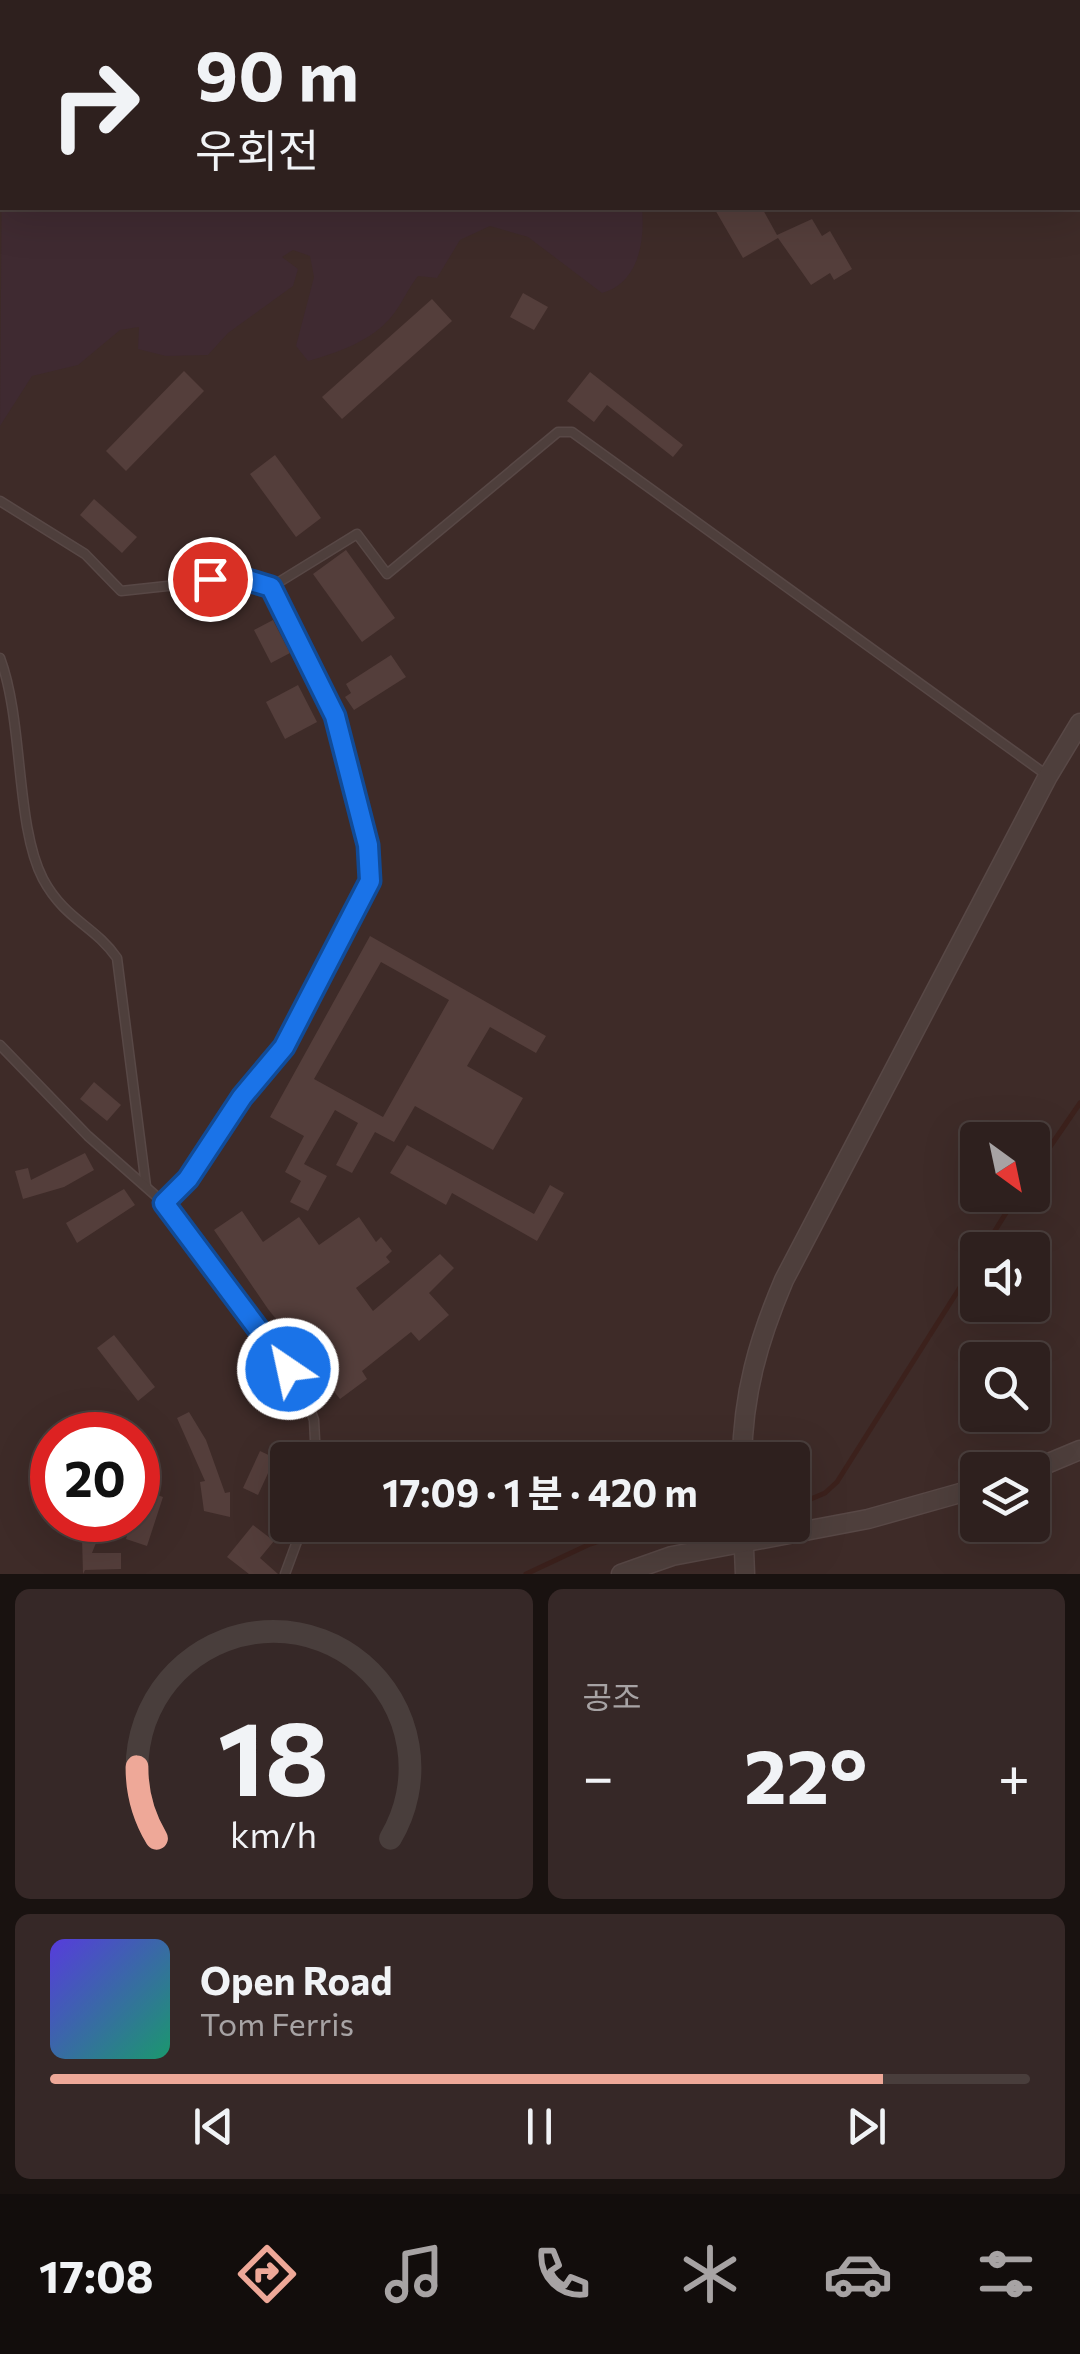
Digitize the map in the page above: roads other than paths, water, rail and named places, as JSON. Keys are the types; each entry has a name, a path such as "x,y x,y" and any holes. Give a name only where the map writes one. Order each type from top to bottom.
{"street":[{"path":"742,1442 743,1408 757,1344 784,1280 1048,776 1080,723"},
{"path":"1050,1462 1080,1450"},
{"path":"810,1526 868,1519 960,1493"},
{"path":"621,1574 719,1542"},
{"path":"743,1542 745,1574"}],"lane":[{"path":"271,587 358,534 387,574 558,432 572,432 1048,776"},
{"path":"0,501 84,554 121,591 241,578 271,587 335,716 368,845 370,881 284,1047 242,1097 188,1179 164,1203"},
{"path":"0,658 12,689 35,861 74,922 99,937 117,958 146,1186"},
{"path":"0,1045 88,1136 164,1203 264,1332 306,1398 314,1420 315,1442"},
{"path":"285,1574 296,1542"}],"waterway":[{"path":"1050,1147 1080,1103"},
{"path":"994,1232 1006,1212"},
{"path":"810,1499 837,1482 960,1287"},
{"path":"526,1574 596,1542"}]}
